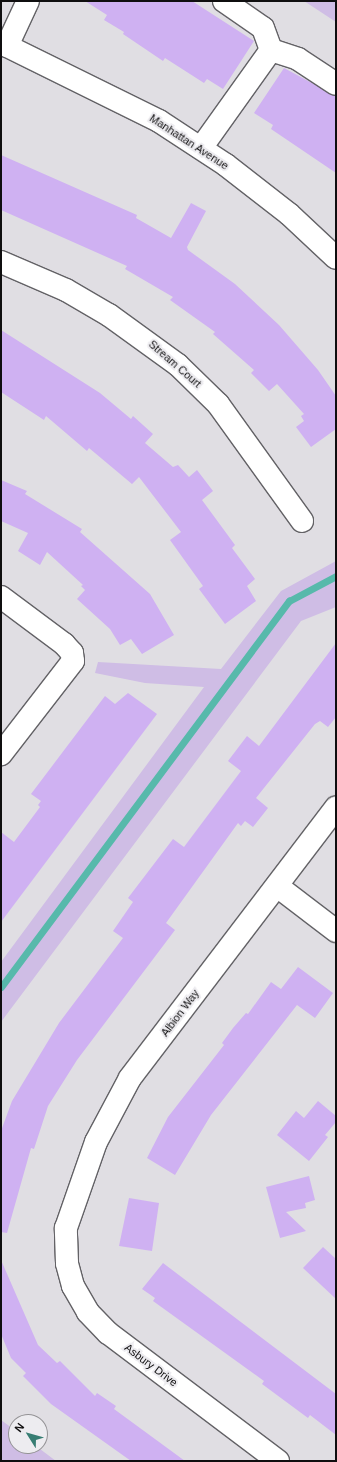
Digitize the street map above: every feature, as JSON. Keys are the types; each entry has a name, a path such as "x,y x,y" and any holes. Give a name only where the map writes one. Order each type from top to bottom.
{"street":[{"path":"4,45 28,1"},
{"path":"224,1 263,28 271,50"},
{"name":"Manhattan Avenue","path":"4,45 159,120 201,148 289,214 336,258"},
{"path":"271,50 298,59 336,84"},
{"path":"201,148 271,50"},
{"name":"Stream Court","path":"1,262 66,290 109,314 178,365 218,404 302,521"},
{"path":"1,597 64,644 72,654 73,661 1,754"},
{"name":"Albion Way","path":"66,1240 66,1228 96,1142 130,1078 336,808"},
{"path":"277,886 336,931"},
{"name":"Asbury Drive","path":"66,1240 67,1263 73,1286 88,1312 108,1332 278,1461"}],"shaded area":[{"path":"304,1 336,1 336,22"},
{"path":"336,561 336,607 301,621 1,1022 1,962 204,687 145,683 95,673 98,662 221,669 281,591"},
{"path":"1,1420 8,1425 8,1454 47,1454 56,1461 1,1461"}],"building":[{"path":"85,1 192,1 254,41 223,89 207,79 204,83 165,58 163,61 123,34 124,32 104,20 107,15"},
{"path":"284,68 336,96 336,173 271,129 273,125 254,113"},
{"path":"1,155 137,215 136,218 171,238 191,203 206,211 187,247 188,250 235,284 279,325 318,370 336,396 336,429 311,447 296,427 304,421 301,416 304,414 277,384 269,391 251,373 254,370 213,334 215,332 170,300 173,297 125,269 127,266 1,210"},
{"path":"1,330 100,393 131,419 133,416 153,434 145,443 173,467 178,465 189,477 197,470 213,491 202,500 235,545 232,548 255,579 247,586 256,601 225,624 199,589 203,586 170,540 181,532 139,477 132,484 89,448 87,451 46,416 44,420 1,392"},
{"path":"1,480 27,491 25,494 82,529 80,532 150,594 174,635 142,654 131,639 120,645 110,629 77,599 85,590 81,586 83,585 47,552 40,565 18,551 28,533 1,521"},
{"path":"336,643 336,717 328,727 320,721 315,724 256,798 268,808 253,827 245,821 241,826 238,823 166,923 175,930 77,1060 48,1106 34,1149 31,1148 7,1233 1,1232 1,1131 12,1101 59,1023 123,938 113,931 133,902 128,898 173,839 184,847 241,771 228,761 247,736 259,746"},
{"path":"128,693 157,714 1,922 1,832 14,842 40,807 38,805 41,801 31,794 105,696 115,704"},
{"path":"298,967 333,993 315,1018 297,1005 211,1115 175,1175 147,1158 168,1117 224,1045 222,1043 233,1028 246,1013 248,1014 271,982 281,989"},
{"path":"318,1101 336,1116 336,1122 325,1135 328,1137 309,1161 277,1135 296,1111 304,1118"},
{"path":"309,1176 315,1200 305,1203 306,1208 286,1212 306,1231 280,1238 266,1187"},
{"path":"129,1198 159,1203 152,1251 119,1246"},
{"path":"323,1247 336,1259 336,1299 303,1268"},
{"path":"1,1260 38,1345 57,1363 60,1361 95,1396 97,1393 116,1406 114,1409 185,1461 131,1461 51,1404 23,1376 26,1373 11,1358 1,1334"},
{"path":"163,1263 336,1394 336,1435 310,1415 308,1418 262,1384 264,1381 153,1301 155,1298 142,1289"}],"waterway":[{"path":"1,987 289,601 336,576"}]}
